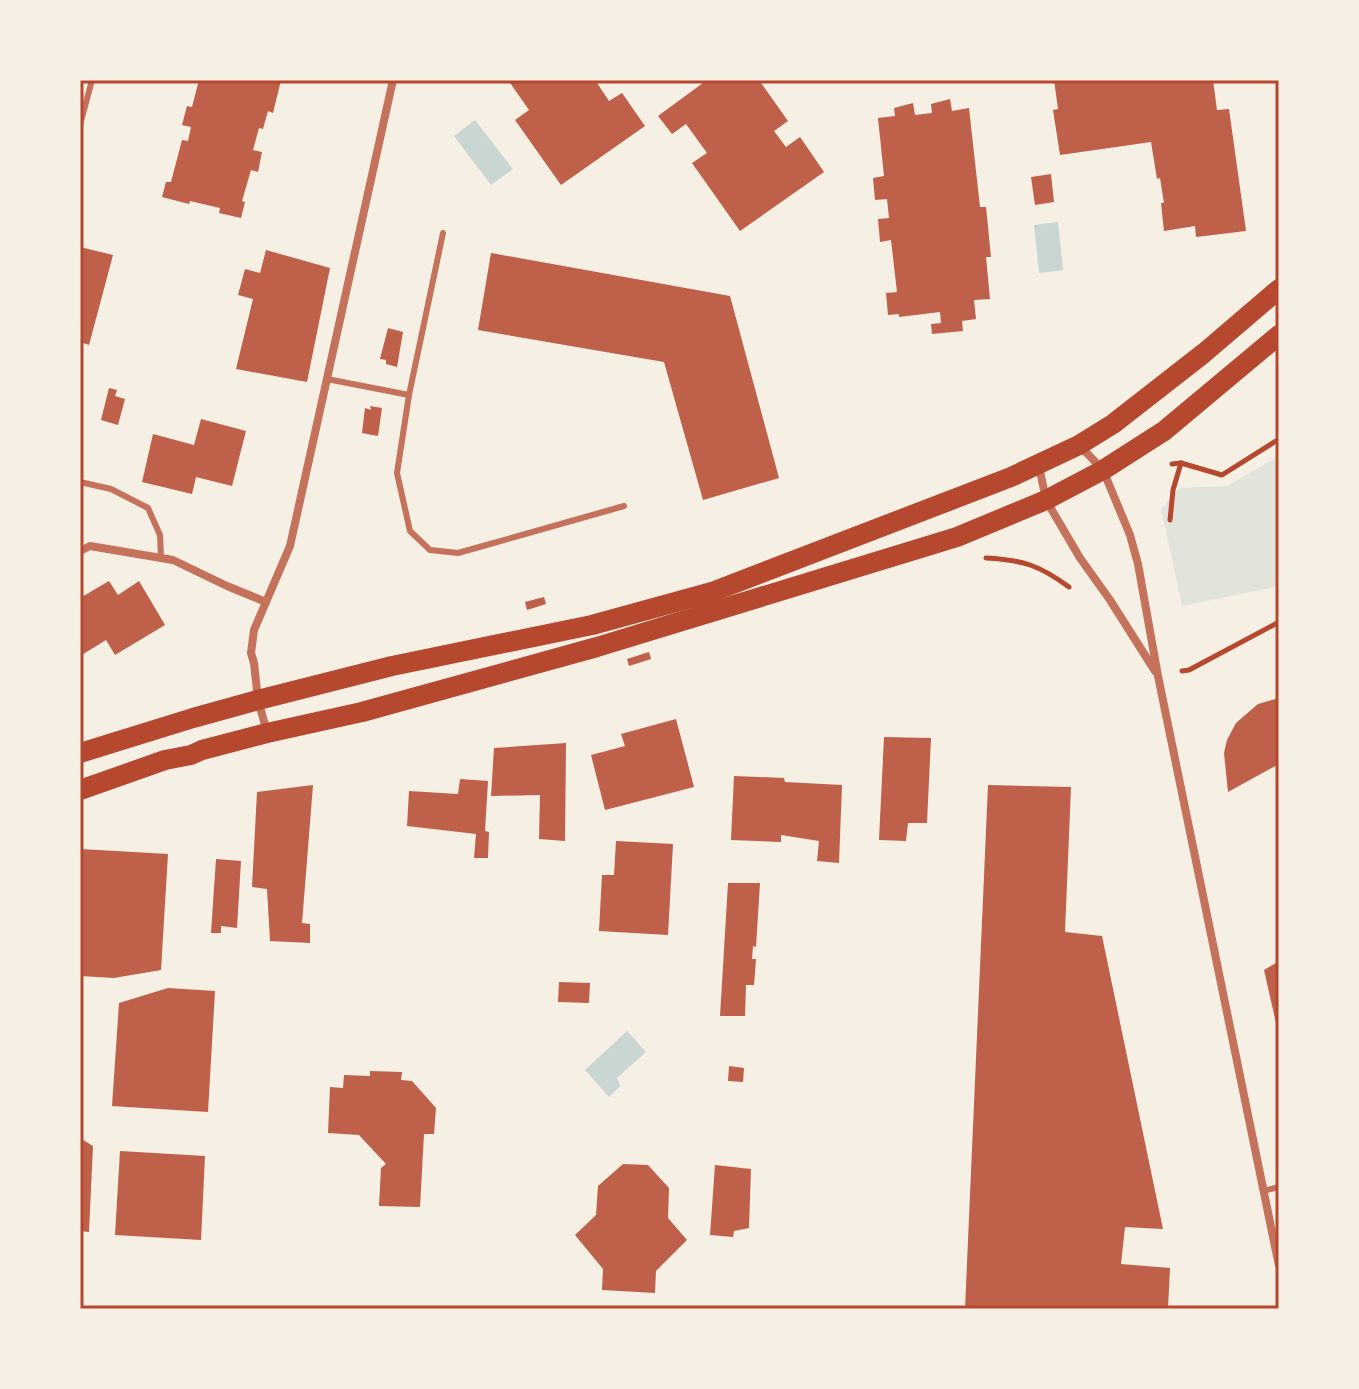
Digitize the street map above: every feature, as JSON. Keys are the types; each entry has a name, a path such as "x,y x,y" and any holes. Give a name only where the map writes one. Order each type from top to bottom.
{"main road":[{"path":"80,753 258,700 392,666 592,625 712,592 1011,477 1079,445 1131,412 1279,289"},
{"path":"80,790 165,760 362,712 597,647 957,537 1046,500 1103,470 1164,431 1279,335"}],"street":[{"path":"267,733 251,653 254,630 290,546 393,80"},
{"path":"1079,445 1103,470 1135,552 1279,1266"},
{"path":"1039,465 1046,500 1080,558 1158,676"},
{"path":"80,551 90,546 173,560 266,602"}],"lane":[{"path":"80,125 92,80"},
{"path":"443,233 409,395 397,473 410,531 430,550 458,553 624,506"},
{"path":"327,379 409,395"},
{"path":"80,482 111,489 148,508 160,535 161,558"},
{"path":"1263,1191 1279,1187"}],"path":[{"path":"1170,520 1173,490 1181,463 1222,475 1279,439"},
{"path":"957,537 982,558 1012,559 1031,564 1074,590"},
{"path":"1189,670 1279,622"}],"shaded area":[{"path":"475,120 513,169 491,185 454,136"},
{"path":"1058,222 1063,270 1039,273 1034,225"},
{"path":"1279,456 1279,586 1182,606 1161,509 1180,488 1227,486"},
{"path":"627,1031 646,1052 617,1078 620,1086 609,1097 585,1070"}],"building":[{"path":"199,80 281,80 273,113 268,111 263,129 259,128 253,150 262,152 258,172 251,170 242,201 245,202 241,218 219,213 220,208 162,197 166,182 171,182 182,140 188,141 191,127 182,125 187,106 192,107"},
{"path":"508,80 601,80 597,83 609,101 622,93 645,126 561,185 515,120 529,110"},
{"path":"707,80 759,80 788,121 774,131 786,147 800,137 824,172 740,231 692,163 707,153 686,124 672,134 658,116"},
{"path":"1054,80 1213,80 1217,110 1229,109 1246,231 1196,237 1195,226 1164,231 1161,203 1164,203 1151,142 1060,155 1053,110 1058,109"},
{"path":"950,99 952,111 969,108 980,207 986,207 991,257 986,257 990,299 974,300 976,319 962,321 963,331 932,334 931,324 941,323 940,312 899,317 899,314 888,315 886,293 897,292 891,240 880,242 878,219 889,218 887,199 875,200 873,178 884,176 878,118 895,116 894,108 913,103 915,115 932,113 931,104"},
{"path":"1051,174 1054,202 1035,205 1031,177"},
{"path":"80,247 113,255 89,345 80,342"},
{"path":"266,250 330,268 307,382 236,369 253,299 238,295 245,269 260,273"},
{"path":"491,253 730,296 779,478 703,500 664,362 478,330"},
{"path":"388,328 403,332 397,367 380,359"},
{"path":"109,388 117,390 115,396 125,399 118,425 101,420"},
{"path":"370,406 382,408 378,436 362,433 365,408 371,410"},
{"path":"201,419 246,431 232,486 196,477 192,494 142,482 153,434 194,445"},
{"path":"109,581 118,595 139,581 165,625 115,655 106,640 80,656 80,598"},
{"path":"544,597 546,604 527,610 525,602"},
{"path":"649,652 651,659 629,666 627,659"},
{"path":"1279,698 1279,764 1228,792 1224,753 1236,723 1258,704"},
{"path":"676,719 694,787 605,810 591,755 625,746 621,734"},
{"path":"884,737 931,738 927,823 908,823 906,841 879,840"},
{"path":"566,743 565,841 539,839 540,795 491,796 494,748"},
{"path":"734,776 842,785 839,863 817,861 819,841 781,835 781,842 731,840"},
{"path":"460,779 488,781 485,831 489,832 488,858 474,858 476,834 407,826 409,791 458,794"},
{"path":"313,785 302,923 310,924 310,943 270,941 267,889 252,887 257,792"},
{"path":"988,785 1071,787 1065,932 1102,936 1163,1229 1125,1227 1121,1264 1170,1268 1168,1309 965,1309"},
{"path":"616,841 673,844 668,935 599,931 602,875 614,875"},
{"path":"81,849 168,854 161,970 114,978 80,976"},
{"path":"216,859 241,861 237,928 221,926 221,933 211,933"},
{"path":"728,883 760,883 756,947 753,946 752,959 756,959 754,985 746,985 745,1016 720,1016"},
{"path":"1279,961 1279,1032 1278,1032 1264,970"},
{"path":"559,982 590,983 589,1003 558,1002"},
{"path":"168,988 215,991 208,1112 112,1106 119,1003"},
{"path":"729,1066 744,1068 743,1082 728,1081"},
{"path":"370,1071 402,1072 401,1080 412,1081 436,1108 434,1134 424,1134 420,1207 379,1206 381,1168 386,1164 359,1135 328,1133 330,1087 343,1088 344,1075 370,1076"},
{"path":"80,1138 93,1146 89,1232 80,1231"},
{"path":"120,1151 205,1156 201,1240 115,1235"},
{"path":"623,1164 648,1165 669,1188 668,1218 687,1240 656,1271 655,1293 602,1290 603,1269 575,1235 596,1215 598,1186"},
{"path":"715,1165 751,1169 749,1228 734,1231 733,1237 710,1235"}]}
